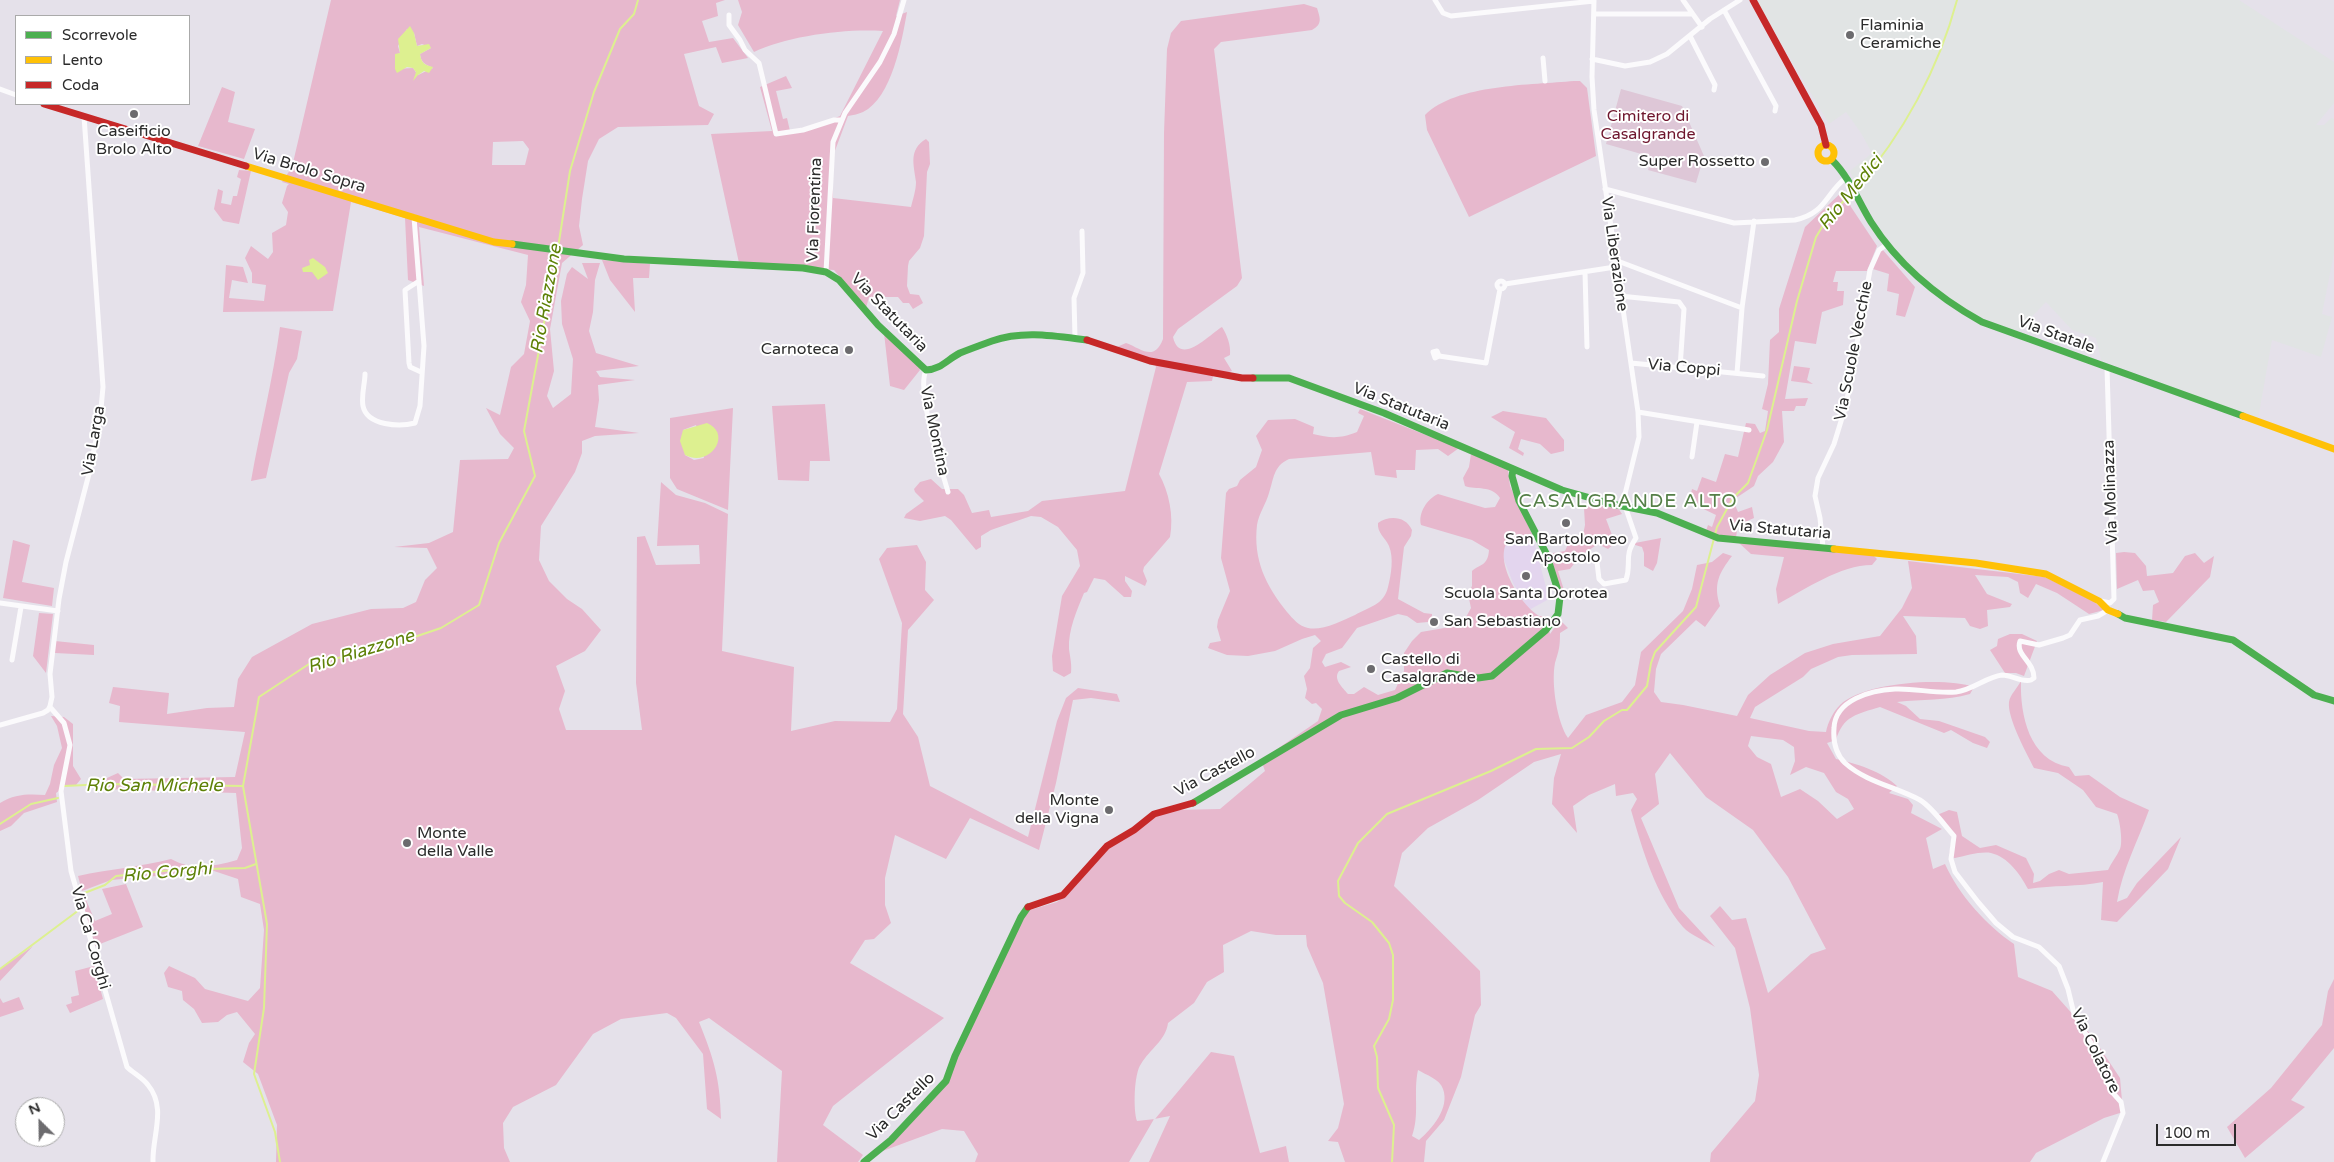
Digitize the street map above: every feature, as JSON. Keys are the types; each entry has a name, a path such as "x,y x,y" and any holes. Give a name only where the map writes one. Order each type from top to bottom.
{"street":[{"name":"Via Fiorentina","path":"569,253 644,261 803,268 826,272 829,258 831,156 835,134 841,120 880,62 894,34 904,0"},
{"path":"1435,0 1443,13 1451,16 1594,1"},
{"path":"1683,0 1691,14 1702,27"},
{"path":"1592,58 1625,66 1643,64 1662,57 1740,0"},
{"name":"Via Statale","path":"1753,0 1821,126 1826,145"},
{"name":"Via Liberazione","path":"1594,1 1592,58 1594,110 1615,268 1638,412 1639,437 1625,494 1625,506"},
{"path":"1724,10 1776,106 1775,111"},
{"path":"1594,14 1691,14"},
{"path":"729,15 729,25 745,50 759,64 776,134 803,130 834,120 841,120"},
{"path":"1690,36 1715,84 1714,90"},
{"path":"1543,58 1545,80"},
{"path":"0,89 15,95"},
{"name":"Via Brolo Sopra","path":"47,105 494,242 569,253"},
{"name":"Via Larga","path":"50,707 52,697 50,685 51,665 66,562 90,470 100,419 103,387 84,116"},
{"name":"Via Statale","path":"1826,145 1831,146 1834,151 1832,160 1824,162 1818,156 1819,149 1826,145"},
{"name":"Via Statale","path":"1832,160 1849,181 1886,245 1916,278 1964,313 1982,322 2107,368 2334,449"},
{"path":"1605,189 1731,222 1754,222 1804,218 1823,205 1837,185 1849,181"},
{"path":"366,374 363,406 367,414 383,424 407,426 415,423 420,406 424,346 414,217"},
{"name":"Via Coppi","path":"1738,373 1742,308 1754,222"},
{"path":"1075,338 1074,298 1083,273 1082,231"},
{"name":"Via Scuole Vecchie","path":"1823,547 1820,518 1815,496 1818,478 1834,444 1846,405 1870,270 1879,250 1886,245"},
{"path":"1615,260 1742,308"},
{"path":"1439,356 1486,363 1500,289 1504,288 1505,284 1615,268"},
{"name":"Via Statutaria","path":"826,272 843,284 878,326 926,370 934,370 958,354 1006,337 1040,334 1096,342 1150,361 1242,378 1288,378 1384,413 1563,490 1657,513 1714,537 1976,562 2046,574 2099,601 2108,610 2125,618 2233,640 2314,696 2334,701"},
{"path":"1585,272 1587,347"},
{"path":"419,281 404,290 409,363 410,367 421,372"},
{"path":"1620,296 1682,304 1684,309 1680,368"},
{"name":"Via Coppi","path":"1631,363 1763,376"},
{"name":"Via Molinazza","path":"2099,601 2110,604 2114,599 2107,368"},
{"name":"Via Montina","path":"926,370 923,378 926,403 948,492"},
{"path":"1638,412 1749,430"},
{"path":"1692,457 1697,422"},
{"name":"Via Castello","path":"864,1162 891,1140 946,1081 955,1056 1021,917 1029,905 1034,902 1055,900 1063,895 1107,846 1134,830 1154,814 1190,804 1341,715 1397,698 1447,673 1483,678 1496,674 1549,628 1559,610 1559,592 1546,553 1519,501 1512,476 1513,469"},
{"path":"1596,554 1599,579 1604,584 1626,580 1629,548 1636,538 1625,506"},
{"path":"0,603 58,611"},
{"path":"12,660 21,606"},
{"name":"Via Colatore","path":"2103,1162 2122,1113 2121,1102 2105,1078 2094,1048 2074,1014 2068,989 2056,962 2039,947 2013,937 1996,923 1955,872 1951,859 1954,836 1922,801 1859,773 1845,763 1838,753 1833,740 1837,713 1852,700 1869,694 1895,689 1957,692 1972,688 1999,676 2011,676 2025,681 2031,680 2034,678 2033,669 2019,651 2020,641 2039,645 2063,638 2070,635 2080,620 2098,616 2108,610"},
{"path":"0,725 43,713 50,707"},
{"name":"Via Ca' Corghi","path":"50,707 64,723 70,745 61,791 71,871 127,1067 148,1084 155,1099 158,1114 153,1162"}],"shaded area":[{"path":"331,0 725,0 716,3 718,16 702,21 709,42 733,38 748,58 722,63 716,47 684,54 699,106 714,114 708,125 618,127 599,139 588,161 582,199 579,226 583,245 562,263 550,329 554,371 547,396 553,408 571,394 573,359 562,324 561,301 567,274 572,267 588,279 582,263 600,263 595,280 593,312 589,331 596,353 639,366 596,371 600,377 635,380 598,385 599,400 595,427 639,433 595,436 582,441 582,453 575,472 541,526 539,560 549,581 567,599 582,609 601,630 585,651 556,666 565,691 559,709 566,730 642,730 636,683 637,537 645,536 656,565 700,564 699,545 657,546 661,482 676,495 705,503 728,514 722,651 794,667 791,731 835,721 890,722 897,709 902,623 879,559 887,548 917,545 926,562 925,590 934,600 908,630 903,714 918,737 930,786 1028,837 1057,721 1066,698 1078,688 1117,694 1120,702 1091,698 1073,700 1056,783 1039,850 970,818 946,859 895,835 885,878 885,905 891,923 874,939 865,940 850,963 944,1018 833,1106 823,1125 863,1155 858,1162 777,1162 782,1071 709,1018 699,1022 715,1069 721,1119 707,1109 703,1054 676,1018 667,1013 621,1019 593,1034 556,1085 513,1107 503,1123 504,1148 510,1162 276,1162 277,1125 258,1074 243,1062 249,1043 255,1034 237,1012 227,1015 218,1022 202,1023 194,1009 183,1000 182,991 168,987 164,973 169,966 195,978 205,989 248,1001 260,988 264,930 260,904 241,897 238,879 214,871 111,880 82,891 78,876 171,859 179,863 196,866 220,864 237,860 242,848 236,793 102,789 98,782 118,773 124,779 235,777 245,732 119,722 120,706 109,703 113,687 169,693 167,714 207,708 234,707 238,679 252,657 312,624 371,609 403,608 416,602 425,580 437,568 427,548 394,547 429,543 453,532 460,460 508,459 514,448 500,434 486,408 500,415 511,367 524,354 530,321 521,302 526,285 528,255 419,227 424,286 408,280 405,218 351,202 333,311 223,312 226,265 243,267 248,283 232,280 229,298 264,301 266,285 252,283 252,273 245,258 251,246 268,259 273,252 272,233 286,225 288,212 282,203 289,184 282,182 292,167","holes":["407,29 414,33 417,46 422,44 431,48 420,54 424,63 433,68 418,75 413,68 395,69 395,55 400,53 398,46","523,141 529,149 525,165 492,165 493,142"]},
{"path":"738,0 900,0 896,16 907,12 899,52 888,82 873,105 863,112 848,116 833,156 833,198 911,207 916,185 914,153 920,143 926,139 929,142 930,164 927,172 924,236 920,248 909,261 907,286 910,294 919,295 923,303 913,309 909,303 903,303 898,297 869,297 866,308 834,270 739,263 711,134 772,131 760,87 786,76 792,88 776,91 783,119 787,118 790,131 823,123 840,116 883,31 868,30 817,34 767,46 754,52 738,25 742,12"},
{"path":"1756,0 2239,0 2334,62 2334,103 2316,125 2324,125 2331,118 2334,119 2334,253 2322,314 2332,317 2321,357 2272,340 2258,419 2101,360 2096,338 2072,330 2046,302 2017,332 1974,314 1945,297 1915,273 1888,243 1859,192 1850,171 1872,153 1846,112 1829,124"},
{"path":"1304,4 1317,8 1320,18 1319,23 1312,30 1221,42 1214,49 1242,278 1237,286 1178,329 1173,337 1177,346 1182,349 1189,349 1204,341 1222,327 1226,333 1230,351 1230,355 1224,358 1232,371 1227,373 1214,371 1212,381 1187,382 1159,474 1166,488 1170,504 1170,537 1144,567 1143,571 1147,581 1145,586 1125,576 1125,581 1132,591 1131,597 1124,597 1105,580 1094,578 1087,592 1084,593 1074,620 1069,642 1071,673 1064,677 1053,671 1052,656 1062,596 1080,566 1077,550 1058,527 1041,517 1031,516 991,530 981,536 981,547 976,550 951,520 945,516 920,521 904,518 906,514 924,501 914,489 920,482 931,479 942,489 958,489 964,495 972,513 989,510 991,517 1028,511 1042,501 1125,491 1156,367 1154,362 1117,347 1126,343 1147,352 1152,352 1156,350 1163,339 1164,133 1167,49 1171,33 1181,21"},
{"path":"410,26 417,46 429,44 431,48 420,54 421,60 433,67 429,73 424,71 413,81 416,72 413,68 407,67 397,73 395,69 395,54 400,53 398,39"},
{"path":"1580,81 1587,88 1596,156 1469,217 1427,130 1425,115 1455,97 1475,92 1517,85"},
{"path":"222,87 235,92 228,122 255,129 244,159 198,146"},
{"path":"239,170 251,171 239,224 223,221 214,209 218,189 223,191 221,203 231,205 233,196 237,196 241,179 237,177"},
{"path":"1844,190 1851,207 1877,246 1867,271 1836,271 1833,282 1838,282 1837,291 1844,291 1843,305 1822,312 1816,344 1795,341 1785,399 1808,398 1805,406 1796,406 1794,411 1782,411 1784,442 1773,462 1758,476 1754,486 1733,500 1738,512 1752,507 1754,518 1738,525 1736,537 1719,536 1706,531 1708,525 1712,527 1716,515 1689,502 1692,489 1697,491 1702,477 1716,482 1725,454 1738,457 1746,423 1755,424 1760,433 1765,431 1768,411 1762,409 1768,384 1770,340 1779,332 1779,309 1805,227"},
{"path":"1882,249 1915,287 1905,317 1896,315 1899,294 1887,291 1889,274 1873,269 1877,255"},
{"path":"313,258 325,267 328,273 318,280 312,272 303,272 302,268 310,265 309,260"},
{"path":"602,260 650,264 649,278 633,278 635,312 610,280"},
{"path":"280,327 302,331 297,359 289,373 266,478 251,481 274,366"},
{"path":"884,333 918,365 920,370 904,390 890,386"},
{"path":"1794,366 1810,368 1807,380 1813,384 1791,381"},
{"path":"825,404 830,461 810,461 809,481 778,480 772,406"},
{"path":"733,408 728,510 677,489 670,478 670,418","holes":["696,425 704,458 694,460 685,455 683,430"]},
{"path":"1360,409 1459,448 1448,456 1438,449 1416,450 1415,470 1396,470 1397,478 1375,475 1371,452 1289,459 1280,465 1275,473 1257,525 1256,538 1259,561 1273,592 1294,620 1305,627 1314,629 1332,625 1379,602 1388,587 1392,561 1391,551 1380,532 1378,523 1382,520 1397,518 1406,522 1412,530 1411,536 1404,547 1398,599 1424,613 1432,614 1432,616 1428,622 1417,623 1407,616 1398,614 1357,628 1342,648 1326,654 1322,662 1325,667 1341,662 1351,667 1339,671 1337,674 1339,683 1348,694 1354,694 1364,687 1378,695 1395,690 1404,671 1404,653 1412,641 1421,632 1456,626 1466,617 1471,608 1468,594 1472,586 1472,571 1485,562 1489,550 1472,540 1421,525 1420,520 1424,507 1430,499 1438,494 1485,508 1495,507 1500,498 1493,491 1465,486 1463,478 1469,467 1471,454 1508,470 1510,486 1533,536 1534,541 1531,543 1508,541 1504,550 1506,571 1517,593 1539,616 1547,616 1550,634 1560,620 1568,628 1560,633 1554,681 1558,713 1568,738 1586,715 1622,702 1635,685 1641,652 1683,611 1692,589 1697,565 1712,562 1723,553 1732,556 1721,573 1717,585 1720,606 1705,627 1696,620 1661,654 1656,669 1654,692 1661,702 1737,716 1748,695 1770,675 1805,653 1833,644 1880,636 1902,608 1912,588 1908,561 2045,577 2093,601 2104,610 2089,614 2057,593 2036,584 2028,598 2020,593 2018,582 2008,577 1975,575 1987,594 2012,604 2010,607 1987,610 1988,626 1980,629 1970,626 1965,618 1903,616 1916,636 1917,654 1838,657 1811,669 1803,677 1755,707 1750,718 1809,731 1826,732 1831,717 1840,705 1851,697 1867,691 1925,682 1944,682 1974,687 1970,694 1961,696 1897,702 1906,706 1920,719 1939,721 1985,737 1990,742 1987,748 1973,743 1951,730 1944,733 1880,707 1852,717 1843,726 1836,740 1827,743 1836,759 1868,769 1891,781 1897,786 1889,793 1908,799 1913,805 1911,813 1942,829 1926,838 1933,869 1945,864 1958,887 1974,908 1993,928 2014,944 2018,977 2052,991 2092,1036 2120,1078 2123,1112 2104,1118 2036,1153 2030,1162 1710,1162 1711,1153 1755,1101 1759,1075 1750,1008 1735,948 1710,916 1720,906 1732,920 1746,918 1768,993 1811,954 1826,949 1788,877 1753,830 1706,797 1670,753 1655,774 1659,804 1641,818 1679,908 1715,947 1683,927 1657,886 1645,856 1631,810 1637,799 1633,793 1616,796 1615,784 1589,795 1573,806 1577,833 1552,804 1554,778 1561,754 1534,762 1478,800 1428,828 1402,853 1394,886 1480,971 1481,1005 1475,1015 1461,1077 1444,1120 1426,1141 1424,1162 1345,1162 1338,1142 1328,1141 1338,1128 1344,1104 1323,983 1307,946 1306,935 1276,935 1251,931 1223,945 1224,972 1207,982 1194,1003 1168,1023 1164,1034 1139,1069 1135,1092 1137,1121 1154,1119 1129,1162 975,1162 978,1154 964,1131 942,1129 880,1152 943,1088 1022,919 1030,910 1057,902 1072,890 1110,847 1153,815 1176,810 1220,809 1265,771 1261,760 1318,721 1322,709 1316,703 1312,704 1305,698 1307,689 1304,676 1310,668 1313,648 1321,641 1315,635 1275,651 1248,656 1227,655 1208,648 1210,643 1221,641 1217,627 1218,620 1230,591 1221,558 1226,493 1229,489 1237,486 1240,480 1256,467 1262,450 1256,436 1268,420 1295,419 1314,427 1313,434 1340,437 1357,432 1364,416 1358,413","holes":["1751,736 1783,740 1794,747 1795,761 1790,775 1806,767 1824,773 1836,792 1848,799 1854,809 1837,819 1818,801 1800,789 1781,797 1771,764 1757,757 1748,746","1418,1070 1439,1083 1445,1096 1442,1111 1438,1118 1419,1140 1412,1136 1416,1120"]},
{"path":"1503,411 1546,418 1564,440 1564,451 1551,454 1540,444 1521,439 1518,449 1524,453 1523,456 1509,448 1515,432 1491,417"},
{"path":"707,423 715,428 718,434 715,448 703,457 694,458 685,455 680,441 683,430"},
{"path":"1591,505 1618,508 1622,514 1606,519 1615,543 1608,549 1598,544 1580,556 1570,569 1558,571 1564,590 1559,593 1547,554 1565,551 1570,540 1582,540 1585,525 1584,508"},
{"path":"1661,538 1657,563 1653,571 1644,566 1642,547 1635,545 1635,543"},
{"path":"13,540 30,545 22,582 54,588 52,606 3,598"},
{"name":"Scuola Santa Dorotea","path":"1508,541 1531,543 1534,541 1549,599 1529,610 1513,583 1503,557 1505,546"},
{"path":"1739,543 1872,554 1877,559 1872,565 1860,566 1836,573 1778,604 1776,589 1784,557 1751,554"},
{"path":"2116,553 2135,553 2146,566 2147,576 2173,573 2185,556 2195,553 2204,563 2214,556 2210,577 2166,622 2152,620 2153,605 2159,602 2154,590 2143,591 2138,580 2117,589"},
{"path":"39,613 53,614 46,673 33,656"},
{"path":"2010,634 2022,634 2037,641 2024,676 2016,673 2005,673 1990,650 1997,646 1998,639"},
{"path":"55,641 94,645 94,655 55,653"},
{"path":"2021,681 2022,708 2025,721 2036,746 2044,755 2055,763 2069,767 2075,776 2089,775 2120,797 2149,810 2126,867 2117,902 2127,898 2137,883 2181,837 2168,869 2117,922 2101,920 2103,882 2028,889 2013,867 1997,855 1983,853 1955,858 1949,857 1952,837 1937,815 1949,810 1957,812 1962,836 1980,848 1996,845 2026,858 2034,874 2033,883 2059,870 2069,874 2108,870 2120,849 2121,832 2117,814 2096,807 2083,790 2058,773 2034,768 2018,736 2009,709 2012,694"},
{"path":"51,716 64,717 73,724 73,766 81,779 76,785 66,786 56,793 57,802 24,813 11,826 0,831 0,803 21,795 45,795 50,784 54,765 62,748 57,726"},
{"path":"126,884 143,927 95,946 81,896 84,895 95,921 112,914 102,889"},
{"path":"33,946 0,981 0,969"},
{"path":"94,966 103,999 70,1013 66,1005 72,1003 71,997 79,995 75,971"},
{"path":"2334,979 2334,1048 2291,1100 2305,1107 2245,1158 2227,1127 2271,1088 2322,1025 2328,991"},
{"path":"19,997 24,1009 0,1017 0,998 3,1003"},
{"path":"1211,1052 1234,1056 1260,1153 1286,1146 1289,1162 1149,1162 1170,1116 1155,1119"}],"green space":[{"name":"Cimitero di Casalgrande","path":"1621,89 1682,106 1704,156 1696,183 1648,170 1652,157 1606,144"}],"waterway":[{"name":"Rio Riazzone","path":"558,248 570,171 594,92 620,29 634,14 638,0"},
{"name":"Rio Medici","path":"1856,188 1889,146 1917,100 1940,51 1957,0"},
{"path":"1392,1162 1394,1125 1378,1088 1377,1057 1374,1046 1389,1019 1393,1000 1393,955 1389,943 1372,922 1345,903 1339,896 1338,881 1358,843 1387,814 1491,771 1536,749 1572,748 1589,737 1604,721 1622,710 1627,710 1647,686 1655,652 1696,607 1717,527 1733,498 1748,483 1767,430 1797,301 1816,237 1827,219 1853,191"},
{"name":"Rio Riazzone","path":"280,1162 275,1132 254,1074 264,1008 267,924 243,786 259,697 309,664 376,650 441,628 479,605 499,543 535,476 524,431 557,253"},
{"name":"Rio San Michele","path":"64,786 108,784 243,786"},
{"name":"Rio San Michele","path":"0,824 31,804 58,798"},
{"name":"Rio Corghi","path":"82,894 105,885 116,876 173,870 245,868 256,864"},
{"name":"Rio Corghi","path":"0,969 79,910"}],"traffic: fast":[{"path":"1832,160 1849,182 1871,222 1894,253 1934,291 1965,312 1982,322 2243,416"},
{"path":"512,244 624,259 803,268 826,272 839,280 878,325 926,370 940,366 960,353 1004,338 1039,335 1087,340"},
{"path":"1253,378 1289,378 1384,413 1562,490 1612,504 1657,513 1718,538 1834,549"},
{"path":"1193,803 1341,715 1397,698 1447,673 1478,678 1492,676 1546,630 1558,614 1560,597 1546,553 1519,501 1512,476 1513,469"},
{"path":"2118,614 2125,618 2233,640 2314,695 2334,701"},
{"path":"864,1162 891,1140 946,1081 955,1056 1021,917 1028,907"}],"traffic: slow":[{"path":"1823,145 1829,145 1834,150 1834,153 1832,159 1823,161 1818,156 1818,150 1823,145"},
{"path":"246,166 494,242 512,244"},
{"path":"2243,416 2334,449"},
{"path":"1834,549 1976,563 2046,574 2099,601 2108,610 2118,614"}],"traffic: jam":[{"path":"1753,0 1821,125 1826,145"},
{"path":"47,105 246,166"},
{"path":"1087,340 1150,361 1242,378 1253,378"},
{"path":"1028,907 1063,895 1107,846 1134,830 1154,814 1193,803"}],"place":[{"name":"Flaminia Ceramiche","path":"1850,35"},
{"name":"Caseificio Brolo Alto","path":"134,114"},
{"name":"Super Rossetto","path":"1765,162"},
{"name":"Carnoteca","path":"849,350"},
{"name":"San Bartolomeo Apostolo","path":"1566,523"},
{"name":"Scuola Santa Dorotea","path":"1526,576"},
{"name":"San Sebastiano","path":"1434,622"},
{"name":"Castello di Casalgrande","path":"1371,669"},
{"name":"Monte della Vigna","path":"1109,810"},
{"name":"Monte della Valle","path":"407,843"}],"district":[{"name":"CASALGRANDE ALTO","path":"1628,502"}]}
